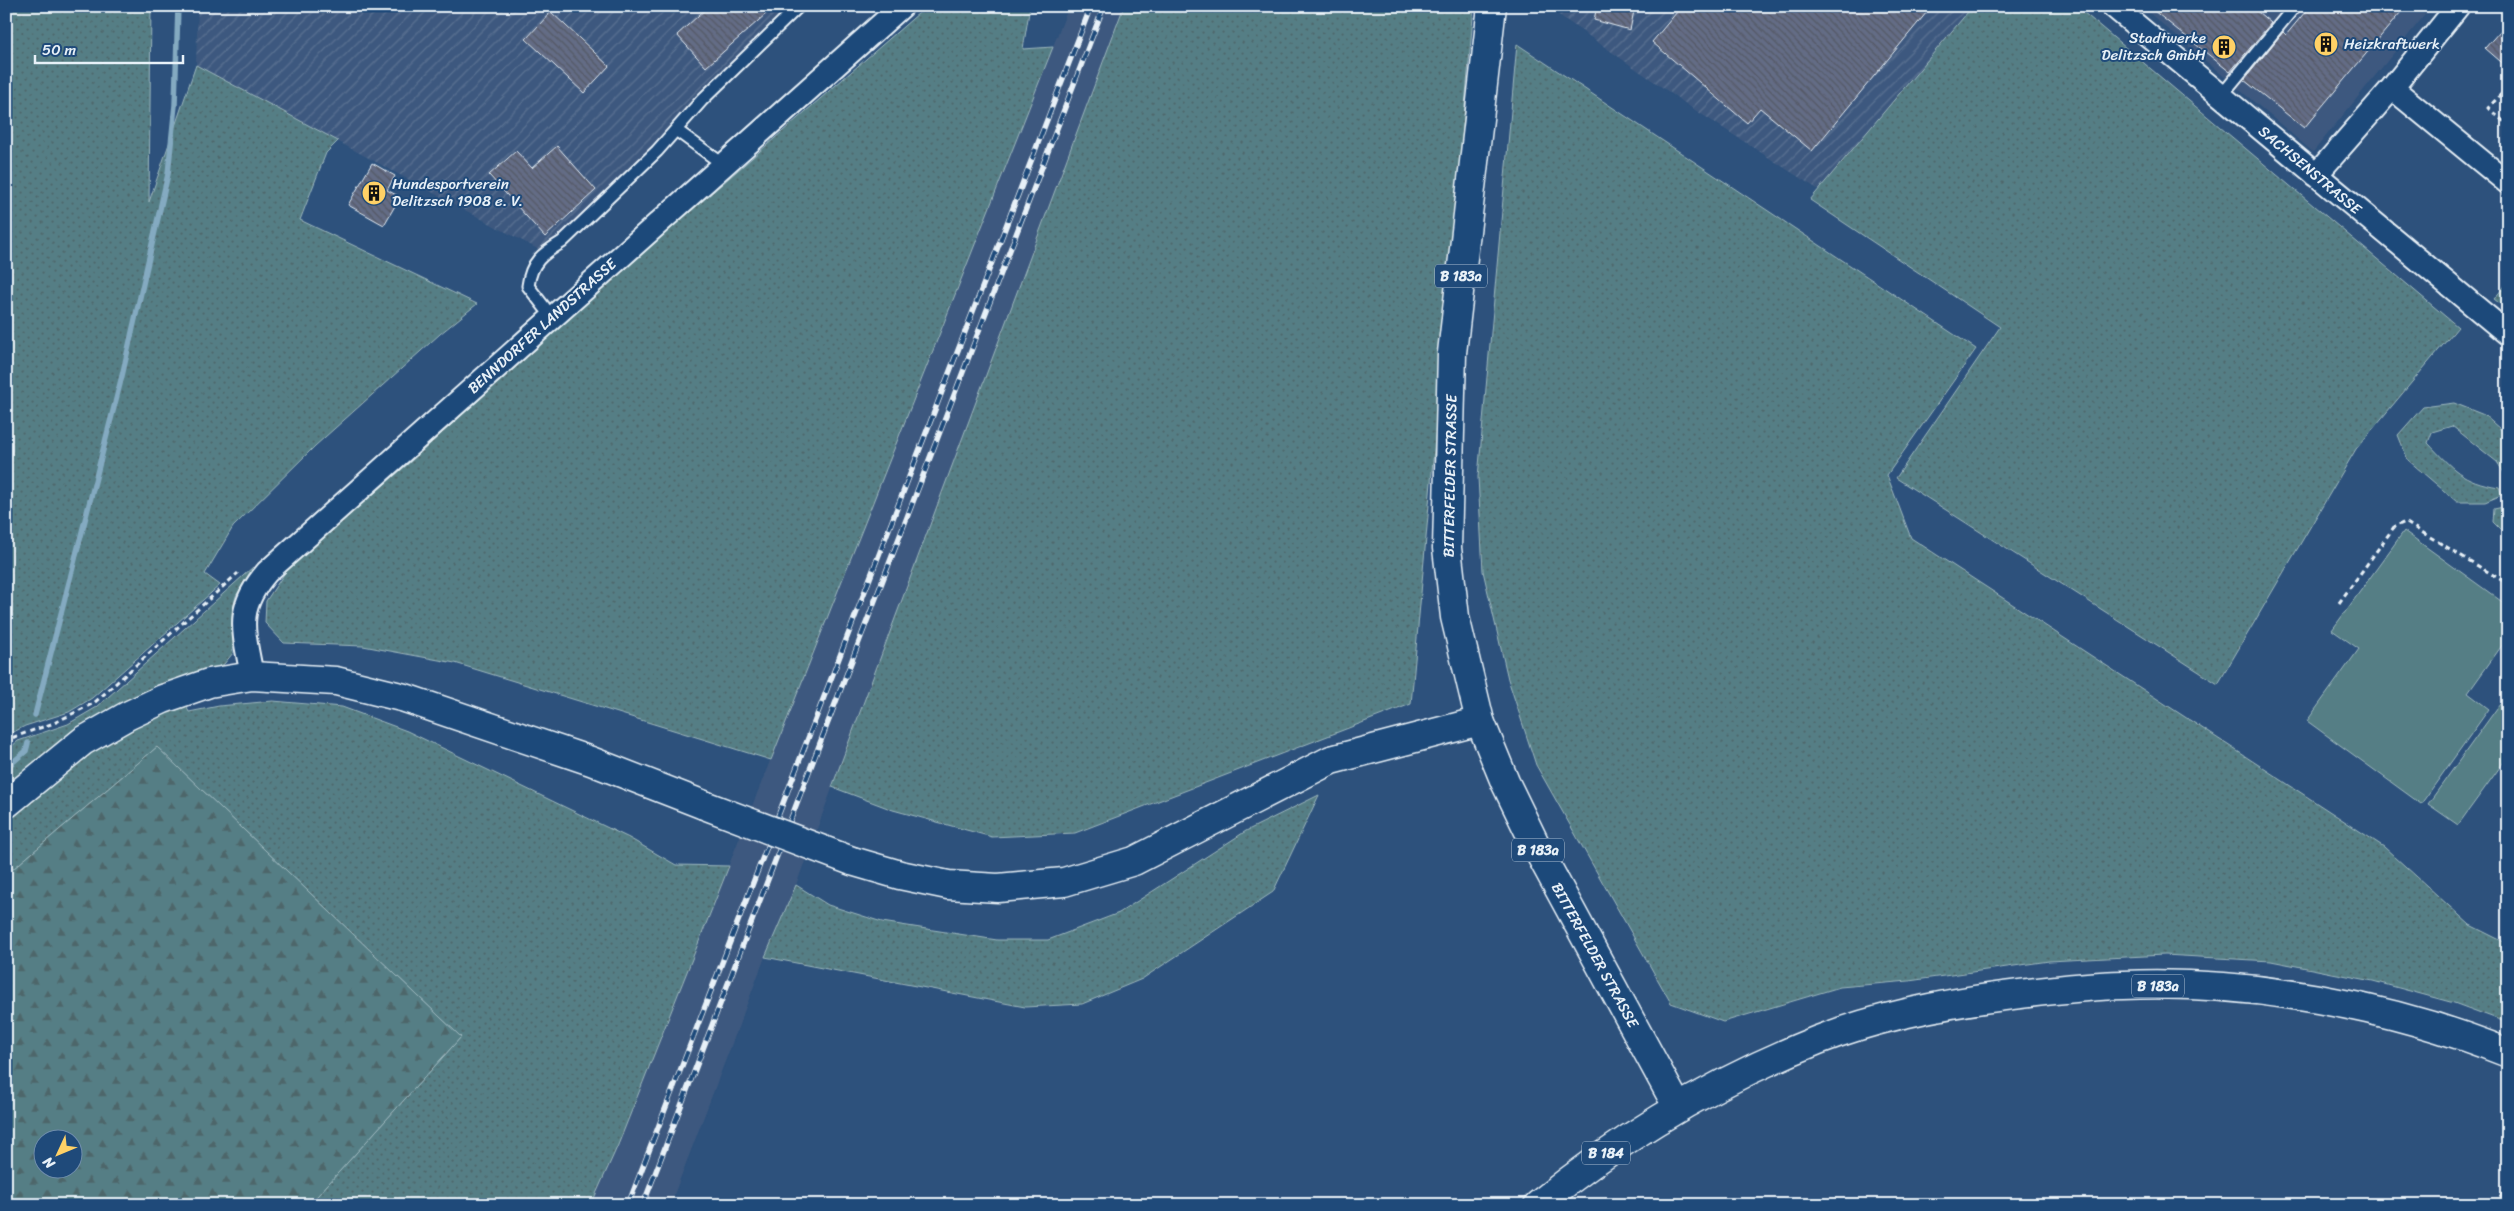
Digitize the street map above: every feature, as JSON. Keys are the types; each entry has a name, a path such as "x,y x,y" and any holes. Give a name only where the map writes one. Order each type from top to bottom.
{"main road":[{"name":"BITTERFELDER STRASSE","path":"1492,6 1452,353 1447,548 1455,617 1480,722 1506,782 1538,850 1677,1106"},
{"path":"6,804 83,741 126,716 163,699 208,684 252,676 336,682 405,698 591,761 852,861 900,876 948,886 998,888 1064,882 1134,861 1331,760 1480,722"},
{"name":"B 183a","path":"1677,1106 1746,1071 1820,1039 1871,1023 1919,1010 1976,1000 2123,985 2206,987 2262,992 2327,1002 2397,1015 2508,1053"},
{"name":"B 184","path":"1538,1205 1589,1164 1677,1106"}],"street":[{"name":"BENNDORFER LANDSTRASSE","path":"252,676 244,612 252,589 266,572 902,6"},
{"name":"SACHSENSTRASSE","path":"2113,6 2508,334"},
{"path":"2316,175 2392,88 2455,7"},
{"path":"2392,88 2508,183"}],"lane":[{"path":"552,317 528,286 530,270 545,253 562,242 676,130 702,100 799,6"},
{"path":"2221,96 2295,6"},
{"path":"676,130 724,165"}],"path":[{"path":"2508,87 2488,108 2508,125"},
{"path":"2339,603 2394,527 2405,522 2508,584"},
{"path":"2496,1205 2508,1182"}],"shaded area":[{"path":"198,6 797,6 545,253 196,65"},
{"path":"1069,6 1124,6 796,885 765,957 670,1205 591,1205 618,1145"},
{"path":"1546,6 1973,6 1819,190 1689,106"},
{"path":"2141,6 2432,6 2313,152"}],"green space":[{"path":"6,6 151,6 149,202 196,65 338,141 326,153 300,220 477,304 440,334 315,446 233,527 205,574 220,585 92,698 69,712 25,726 6,736"},
{"path":"927,6 1030,6 1023,49 1053,47 771,760 455,663 363,646 284,643 265,623 266,601 288,568 408,464 585,303"},
{"path":"1124,6 1474,6 1411,704 1075,833 992,837 893,810 832,787"},
{"path":"1973,6 2076,6 2458,327 2356,449 2218,684 1896,478 2000,327 1810,200"},
{"path":"1517,44 1976,349 1887,475 1911,538 2384,847 2470,925 2508,944 2508,1023 2454,1003 2373,981 2271,961 2164,955 2049,961 1909,981 1840,987 1723,1022 1671,1003 1536,765 1508,679 1483,571 1478,477"},
{"path":"2508,282 2508,310 2494,299"},
{"path":"2454,403 2484,415 2508,436 2508,479 2497,462 2452,426 2432,432 2428,443 2451,467 2475,481 2499,487 2502,495 2485,502 2457,502 2408,460 2398,435 2423,407"},
{"path":"2508,506 2508,537 2493,522 2494,509"},
{"path":"2404,531 2508,606 2508,637 2468,693 2489,709 2421,804 2307,721 2359,649 2332,630"},
{"path":"253,567 236,596 232,612 233,653 224,664 6,789 6,751 18,741 68,724 97,707"},
{"path":"273,701 342,707 407,731 629,838 676,865 729,866 618,1145 591,1205 309,1205 461,1037 157,747 6,875 6,819 49,781 104,740 185,704 189,712 219,706"},
{"path":"2500,704 2508,709 2508,756 2458,825 2428,804"},
{"path":"157,747 461,1037 309,1205 6,1205 6,875"},
{"path":"1319,795 1273,892 1142,979 1082,1004 1025,1007 765,957 796,885 828,905 882,922 997,940 1048,940 1119,913 1246,831"}],"building":[{"path":"709,6 775,6 706,67 677,35"},
{"path":"1597,6 1635,6 1630,30 1594,20"},
{"path":"1682,6 1932,6 1812,151 1760,108 1747,123 1652,42"},
{"name":"Stadtwerke Delitzsch GmbH","path":"2148,6 2251,6 2271,23 2230,72"},
{"name":"Heizkraftwerk","path":"2310,6 2406,6 2304,128 2244,80 2283,32 2286,35"},
{"path":"551,12 609,66 584,93 526,39"},
{"path":"2508,22 2508,68 2485,48"},
{"path":"557,146 596,190 545,237 489,175 516,151 532,168"},
{"name":"Hundesportverein Delitzsch 1908 e. V.","path":"372,163 395,176 387,190 400,197 384,225 348,205"}],"waterway":[{"path":"35,715 122,376 168,174 175,105 178,6"},
{"path":"6,768 26,751 28,743"}],"railway":[{"path":"778,816 1091,6"},
{"path":"790,821 1104,6"},
{"path":"628,1205 768,844"},
{"path":"643,1205 780,848"}],"place":[{"name":"Heizkraftwerk","path":"2326,44"},
{"name":"Stadtwerke Delitzsch GmbH","path":"2224,47"},
{"name":"Hundesportverein Delitzsch 1908 e. V.","path":"374,193"}]}
